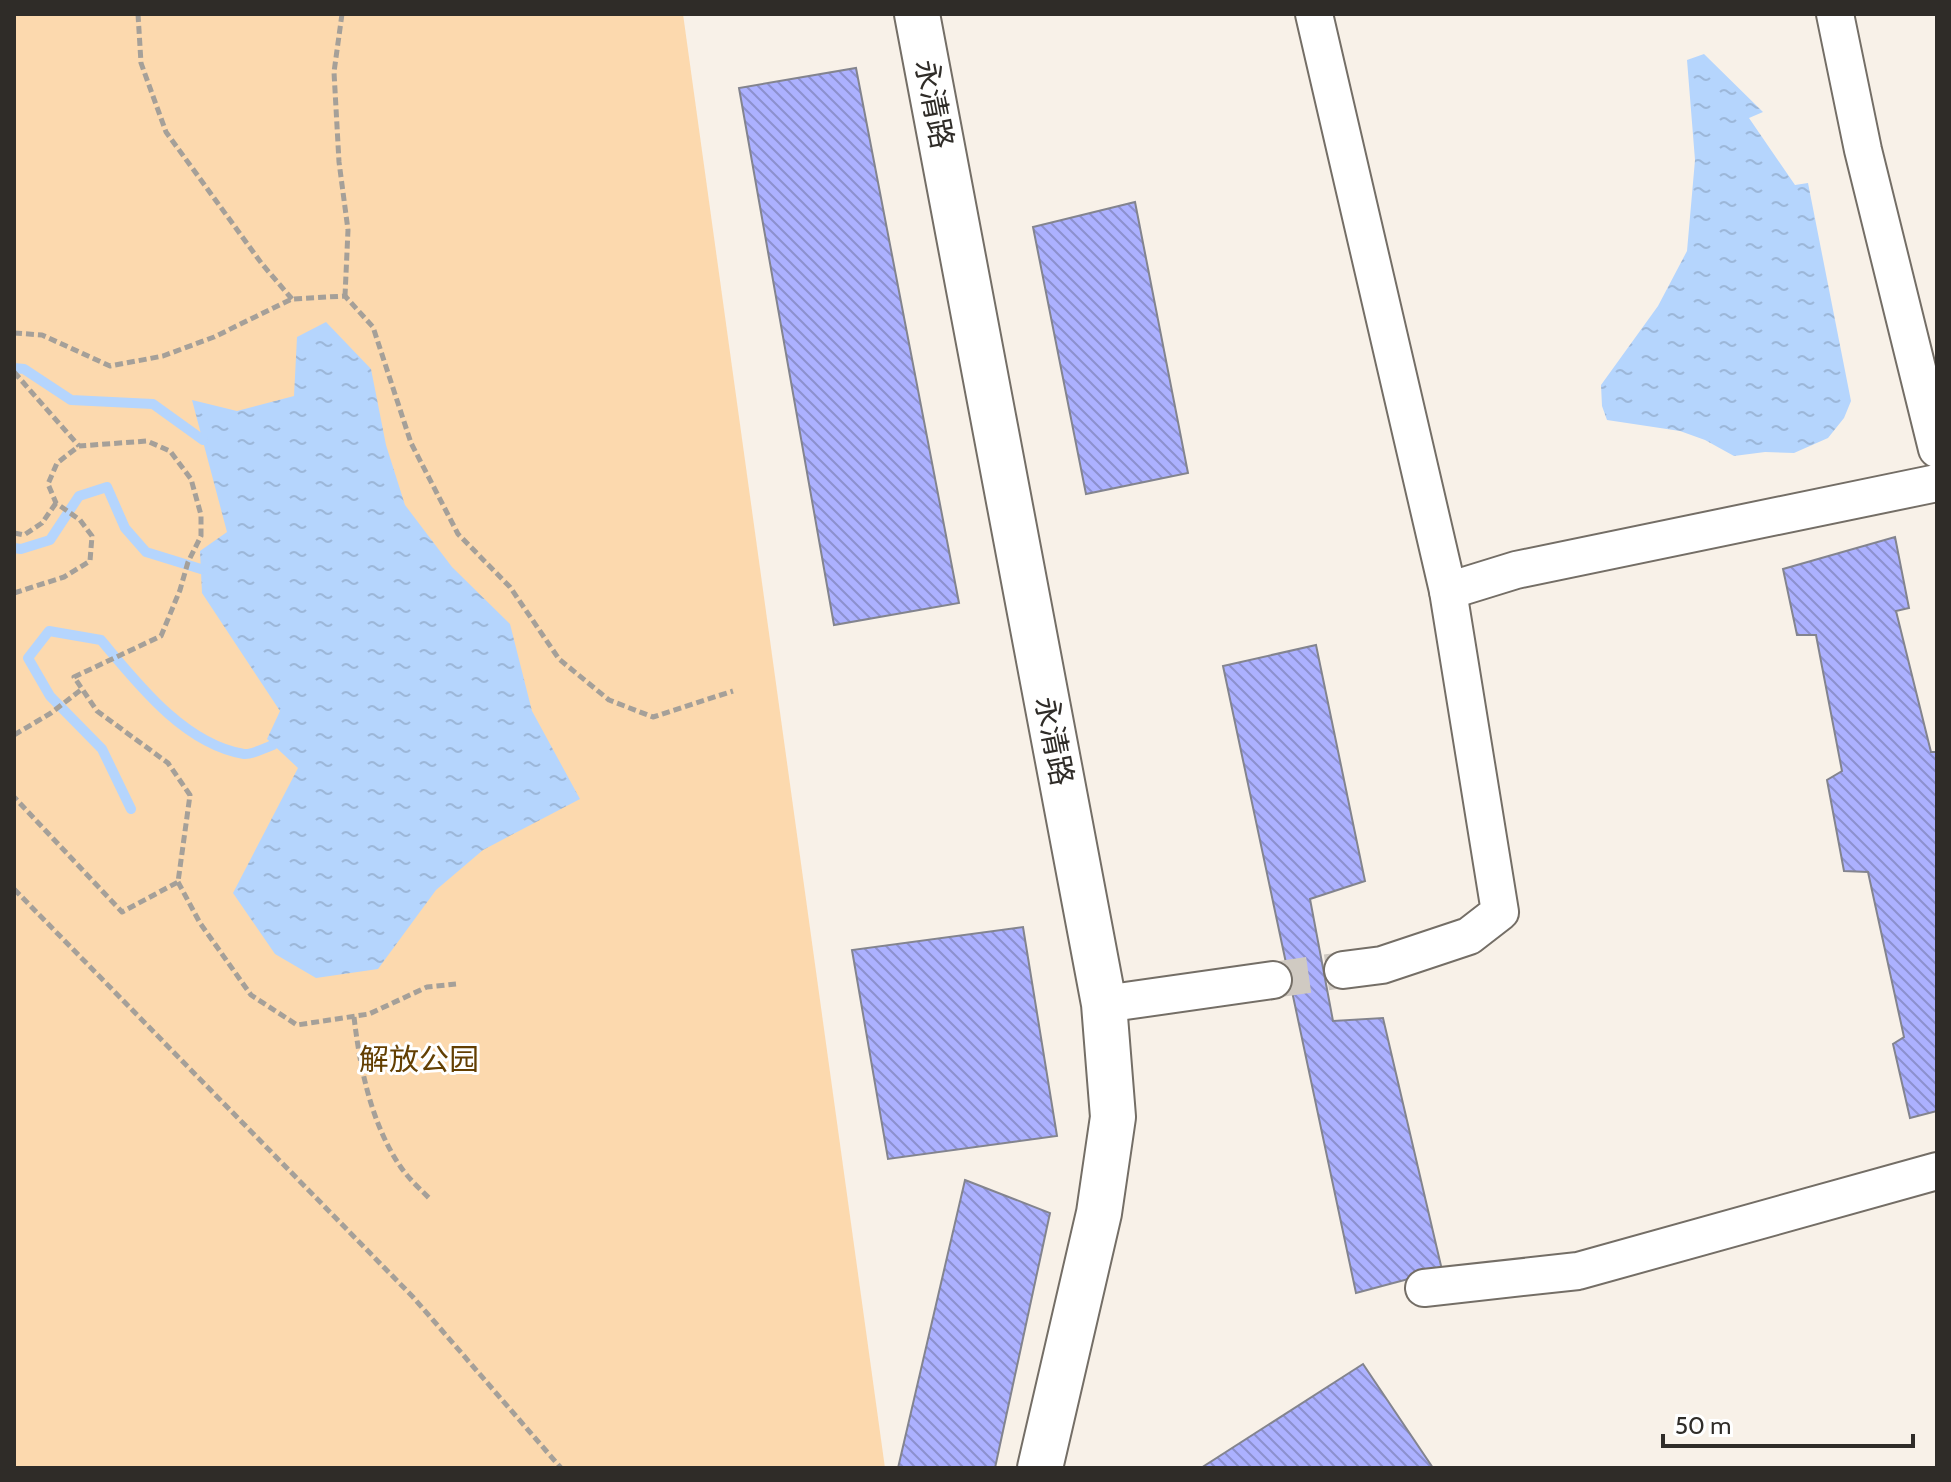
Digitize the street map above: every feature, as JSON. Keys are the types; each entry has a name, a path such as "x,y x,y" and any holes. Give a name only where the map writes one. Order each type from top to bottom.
{"street":[{"name":"永清路","path":"917,14 1104,1004 1113,1117 1099,1213 1040,1468"},
{"path":"1314,14 1448,591 1500,912 1469,936 1382,965 1343,970"},
{"path":"1835,14 1863,150 1937,449"},
{"path":"1448,591 1516,570 1937,483"},
{"path":"1104,1004 1273,980"},
{"path":"1424,1288 1578,1271 1937,1171"}],"path":[{"path":"138,14 141,63 166,132 262,264 292,299"},
{"path":"342,14 334,72 339,162 348,230 345,296 373,327 411,443 458,534 510,587 559,659 609,700 653,717 733,691"},
{"path":"14,333 42,335 110,366 163,356 214,337 292,299 345,296"},
{"path":"14,372 79,446"},
{"path":"14,593 64,577 90,561 92,536 80,520 56,503 48,484 57,463 79,446 147,441 170,451 191,479 201,515 201,536 188,562 161,636 74,677 97,711 168,763 190,795 178,882 200,923 251,995 297,1025 369,1014 427,987 456,984"},
{"path":"14,533 24,535 42,523 56,503"},
{"path":"14,735 51,713 82,689"},
{"path":"14,797 122,912 178,882"},
{"path":"14,889 413,1297 561,1468"},
{"path":"354,1017 359,1058 376,1119 400,1167 430,1199"}],"green space":[{"name":"解放公园","path":"14,14 683,14 885,1468 14,1468"}],"water":[{"path":"1704,54 1763,112 1749,118 1795,185 1808,183 1851,401 1844,418 1828,438 1794,453 1765,452 1734,456 1680,431 1607,420 1602,406 1601,385 1658,306 1687,251 1695,160 1687,60"},
{"path":"326,322 371,369 386,445 405,505 452,567 510,624 532,711 580,799 483,850 436,890 378,969 316,978 275,954 233,893 298,768 267,739 280,711 202,593 200,551 227,532 192,400 237,411 294,396 297,337"}],"building":[{"path":"856,68 959,603 834,625 739,88"},
{"path":"1135,202 1188,473 1086,494 1033,227"},
{"path":"1895,537 1909,608 1896,611 1931,752 1937,752 1937,1111 1910,1118 1893,1044 1904,1037 1868,872 1844,871 1827,780 1842,771 1816,635 1797,635 1783,569"},
{"path":"1316,645 1365,881 1310,899 1333,1021 1383,1018 1442,1270 1356,1293 1223,666"},
{"path":"1023,927 1057,1136 888,1159 852,950"},
{"path":"965,1180 1050,1213 995,1468 898,1468"},
{"path":"1363,1364 1433,1468 1201,1468"}],"waterway":[{"path":"14,368 24,369 71,400 153,404 203,440"},
{"path":"14,548 21,549 50,540 79,496 107,487 125,528 146,552 201,569"},
{"path":"131,809 102,749 50,696 28,658 49,631 101,640 146,692 201,738 244,754 273,745"}],"tunnel":[{"path":"1273,980 1343,970"}]}
